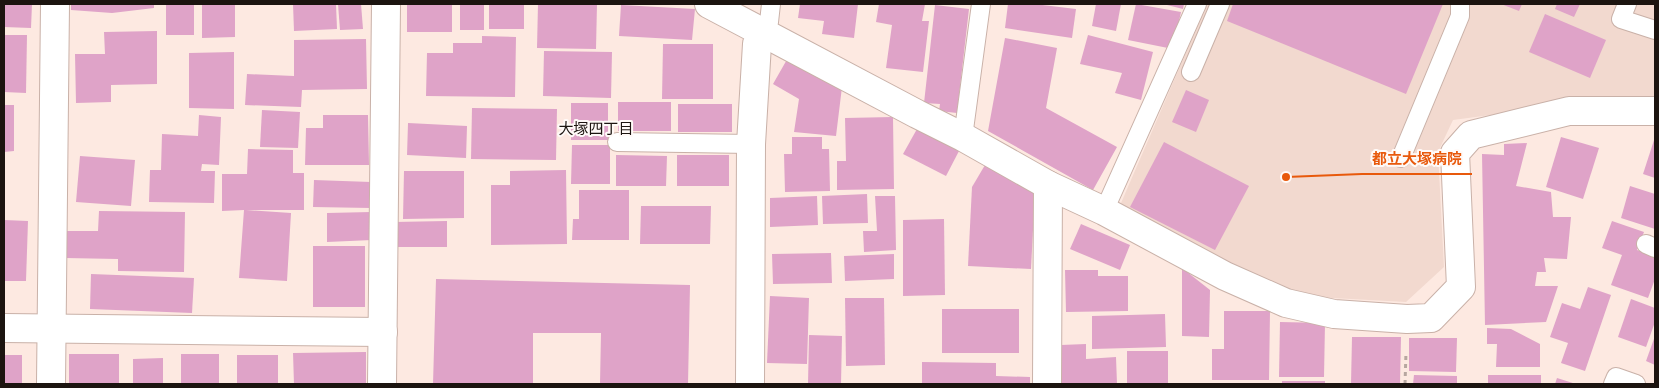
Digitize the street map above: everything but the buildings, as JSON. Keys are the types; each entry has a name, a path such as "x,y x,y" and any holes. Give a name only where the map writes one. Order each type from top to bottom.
{"street":[{"path":"50,384 55,4"},
{"path":"382,384 386,4"},
{"path":"709,4 763,34 963,137 1048,185 1104,211 1225,276 1286,304 1334,314 1407,319 1431,318 1461,287 1455,153 1471,135 1570,111 1655,111"},
{"path":"750,384 751,144 757,44 763,34"},
{"path":"1047,384 1048,185"},
{"path":"4,328 383,332"}],"lane":[{"path":"763,34 769,22 771,4"},
{"path":"963,137 981,4"},
{"path":"1104,211 1197,4"},
{"path":"1190,72 1220,4"},
{"path":"1401,158 1460,16 1460,4"},
{"path":"1627,4 1621,19 1655,30"},
{"path":"617,142 751,144"},
{"path":"1613,384 1616,378 1636,384"}],"shaded area":[{"path":"1207,4 1655,4 1655,102 1572,104 1453,120 1438,152 1444,267 1406,302 1296,296 1124,211 1121,203"}],"place":[{"name":"都立大塚病院","path":"1286,177"}],"district":[{"name":"大塚四丁目","path":"596,128"}]}
